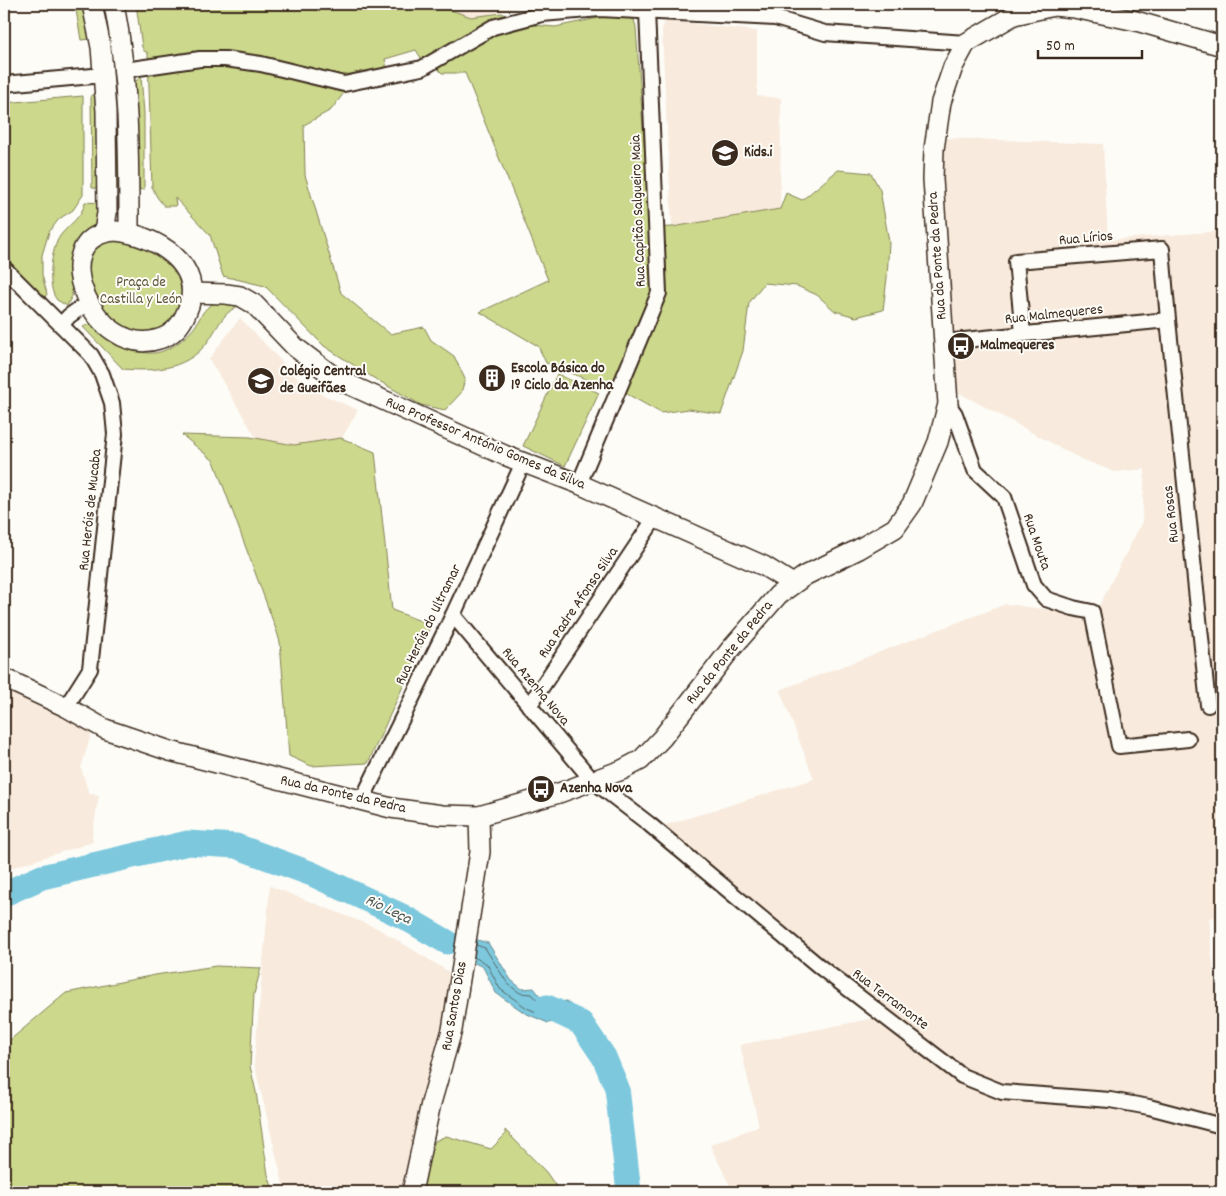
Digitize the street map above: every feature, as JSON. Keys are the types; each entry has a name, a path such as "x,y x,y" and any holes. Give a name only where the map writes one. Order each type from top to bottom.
{"street":[{"path":"92,4 101,46 106,111 107,214 104,232"},
{"path":"114,4 125,70 129,232"},
{"path":"125,70 200,59 225,59 261,64 344,84 422,68 493,27 542,14 600,9 775,18 825,32 966,43 1014,15 1054,5 1137,12 1222,46"},
{"name":"Rua Capitão Salgueiro Maia","path":"579,484 659,293 647,11"},
{"name":"Rua da Ponte da Pedra","path":"4,678 66,707 105,730 170,751 391,808 442,815 479,816 559,793 622,770 642,760 662,738 730,650 778,594 792,584 895,528 912,504 938,442 948,404 933,179 934,149 941,102 953,67 966,43"},
{"path":"4,84 104,75"},
{"path":"104,232 129,232 171,252 185,268 190,280 192,293 184,319 170,335 146,342 128,340 111,331 99,318 89,302 80,285 78,273 79,262 86,245 94,237 104,232"},
{"name":"Rua Lírios","path":"1023,334 1016,261 1162,249 1168,320"},
{"name":"Rua Heróis de Mucaba","path":"4,268 91,355 102,374 112,403 116,434 90,669 66,707"},
{"name":"Rua Professor António Gomes da Silva","path":"192,293 240,296 254,304 294,347 337,379 764,566 792,584"},
{"path":"62,325 69,316 89,302"},
{"name":"Rua Malmequeres","path":"944,342 1168,320"},
{"name":"Rua Rosas","path":"1168,320 1208,705"},
{"name":"Rua Mouta","path":"948,404 955,414 975,470 1004,497 1034,585 1046,599 1092,612 1119,746 1188,739"},
{"name":"Rua Heróis do Ultramar","path":"362,800 453,615 523,462"},
{"name":"Rua Padre Afonso Silva","path":"530,706 655,518"},
{"name":"Rua Azenha Nova","path":"453,615 592,780"},
{"name":"Rua Terramonte","path":"592,780 650,824 820,968 962,1076 1002,1092 1110,1100 1148,1107 1222,1126"},
{"name":"Rua Santos Dias","path":"412,1192 431,1103 452,1030 480,852 479,816"}],"shaded area":[{"path":"424,4 520,4 519,8 489,14 483,21"},
{"name":"Kids.i","path":"668,21 757,31 757,96 781,98 780,209 672,227 662,32 663,24"},
{"path":"944,138 1103,144 1108,240 1222,231 1222,916 1209,918 1222,1070 1222,1192 733,1192 710,1145 759,1126 740,1045 880,1017 650,830 814,779 780,690 1006,604 1094,616 1142,522 1145,469 1115,472 1079,458 954,390 944,224"},
{"name":"Colégio Central de Gueifães","path":"240,318 307,388 358,410 342,438 266,454 209,359"},
{"path":"4,690 92,731 81,768 89,794 99,795 92,836 93,842 4,870"},
{"path":"270,886 377,928 464,981 401,1192 285,1192 254,1063"}],"green space":[{"path":"75,4 84,4 91,39 81,40"},
{"path":"136,4 433,4 471,17 502,13 523,24 555,27 608,16 627,16 634,20 636,27 650,228 672,227 780,209 786,193 802,200 838,170 871,173 880,190 889,242 883,310 856,317 835,311 817,295 797,286 764,283 749,303 743,351 721,414 689,409 661,413 627,394 546,363 538,346 480,312 548,280 465,73 442,73 426,56 421,58 416,50 385,59 387,69 359,73 331,110 304,125 305,175 341,293 390,334 424,327 431,340 454,356 465,379 461,393 445,410 421,405 372,377 324,346 265,286 223,276 210,235 175,198 176,206 164,206 157,197 152,187 148,53 142,47"},
{"path":"116,49 121,190 115,189 108,50"},
{"path":"141,76 144,113 144,190 137,189 135,86 136,81"},
{"path":"91,95 97,95 100,188 92,188"},
{"path":"83,96 83,195 73,210 59,219 49,232 42,255 42,275 47,294 45,297 4,256 4,103"},
{"path":"85,202 101,203 96,228 72,265 72,296 67,306 57,300 54,294 51,277 52,259 60,236 78,217"},
{"name":"Praça de Castilla y León","path":"114,240 156,253 170,263 176,271 182,290 181,300 172,318 157,329 141,332 119,324 106,310 92,288 86,269 88,260 92,252 98,247"},
{"path":"223,301 242,305 227,313 203,348 194,356 183,362 161,369 123,369 83,327 93,324 113,342 136,351 161,352 183,339 196,325 209,306"},
{"path":"557,374 599,393 565,466 523,446"},
{"path":"182,435 250,437 294,445 341,438 375,452 392,610 431,625 368,763 311,766 289,756 280,642 277,632 214,461"},
{"path":"216,966 261,968 254,994 250,1066 256,1092 268,1175 274,1192 4,1192 4,1045 66,993 155,975"},
{"path":"505,1130 546,1172 560,1192 418,1192 419,1183 435,1141 446,1136 491,1149 505,1135"}],"water":[{"path":"420,920 446,931 488,943 511,980 522,989 534,988 547,1005 566,1001 581,1014 577,1024 561,1017 559,1021 548,1023 525,1013 496,993 483,967 416,935"}],"waterway":[{"name":"Rio Leça","path":"4,894 42,877 188,843 236,846 312,874 402,916 447,942"},
{"name":"Rio Leça","path":"547,1007 581,1023 604,1057 617,1088 629,1192"}],"place":[{"name":"Kids.i","path":"725,153"},
{"name":"Malmequeres","path":"961,346"},
{"name":"Escola Básica do 1º Ciclo da Azenha","path":"492,378"},
{"name":"Colégio Central de Gueifães","path":"261,381"},
{"name":"Azenha Nova","path":"541,789"}]}
